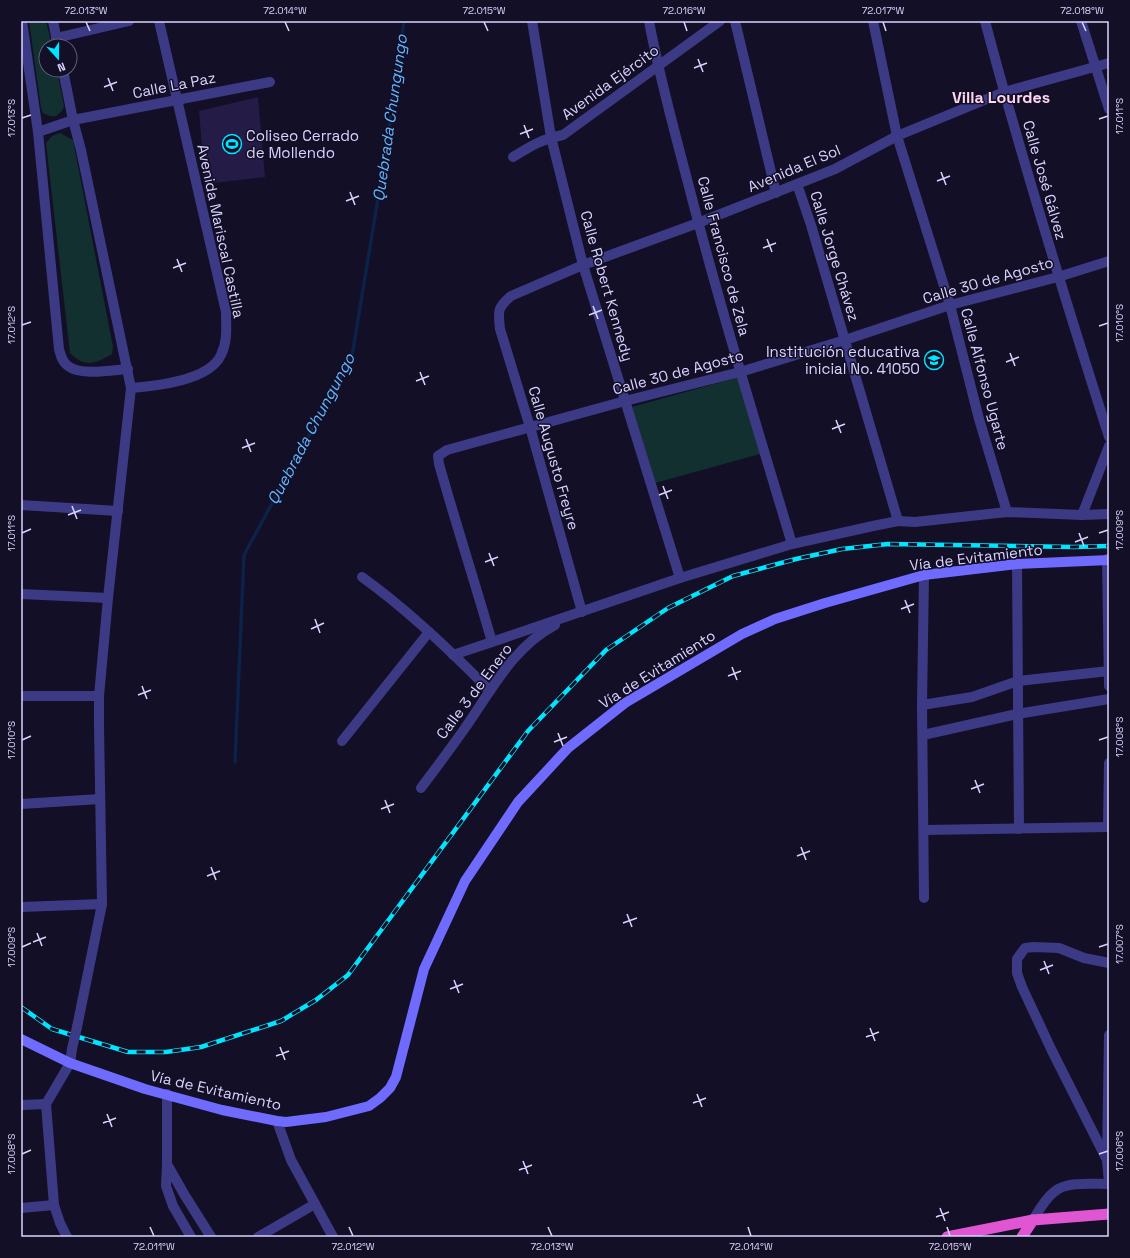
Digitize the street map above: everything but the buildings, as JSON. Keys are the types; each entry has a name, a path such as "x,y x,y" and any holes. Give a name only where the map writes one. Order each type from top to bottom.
{"highway":[{"path":"947,1237 1033,1220 1109,1214"},
{"path":"1022,1237 1033,1220"}],"main road":[{"name":"Vía de Evitamiento","path":"21,1040 70,1063 145,1089 222,1110 277,1121 286,1122 326,1117 369,1106 390,1088 396,1077 424,969 465,881 518,802 568,748 624,703 742,634 776,620 825,603 924,576 1017,564 1108,560"}],"street":[{"path":"22,21 38,132 59,349 62,360 68,367 87,372 128,369"},
{"path":"53,21 56,38"},
{"path":"71,38 129,21"},
{"name":"Avenida Mariscal Castilla","path":"131,388 162,385 188,378 209,369 221,356 226,339 226,312 159,21"},
{"name":"Calle Robert Kennedy","path":"532,21 551,137 583,265 680,578"},
{"name":"Calle Francisco de Zela","path":"649,21 657,66 698,223 740,372 792,544"},
{"name":"Avenida Ejército","path":"513,157 537,142 563,135 720,21"},
{"path":"735,21 776,193"},
{"name":"Calle Alfonso Ugarte","path":"873,21 898,136 950,305 979,419 1007,512"},
{"name":"Calle José Gálvez","path":"985,21 1058,277 1109,437"},
{"path":"1081,21 1109,109"},
{"name":"Avenida El Sol","path":"498,313 502,304 511,296 583,265 698,223 835,169 898,136 1004,92 1109,63"},
{"path":"65,78 82,150 131,388 99,696 102,904 70,1063 46,1104 54,1205 60,1223 67,1237"},
{"name":"Calle La Paz","path":"38,132 74,120 270,82"},
{"name":"Calle Jorge Chávez","path":"797,184 811,225 898,521"},
{"name":"Calle 30 de Agosto","path":"492,642 439,464 438,456 447,450 740,372 845,340 950,305 1058,277 1109,261"},
{"name":"Calle Augusto Freyre","path":"498,313 500,329 530,427 582,612"},
{"path":"1082,515 1109,446"},
{"path":"21,505 118,511"},
{"path":"453,655 680,578 792,544 898,521 915,522 1007,512 1082,515 1109,514"},
{"path":"1108,560 1109,686"},
{"path":"1017,564 1019,829"},
{"path":"924,576 922,705 924,898"},
{"path":"362,577 389,596 490,691"},
{"path":"21,594 108,598"},
{"name":"Calle 3 de Enero","path":"422,788 507,667 536,638 548,629 582,612"},
{"path":"342,741 429,632"},
{"path":"922,705 972,697 1018,681 1109,671"},
{"path":"21,696 99,696"},
{"path":"923,735 1018,714 1109,699"},
{"path":"924,830 1109,827 1109,763"},
{"path":"21,804 100,799"},
{"path":"21,907 102,904"},
{"path":"1107,1160 1052,1051 1017,973 1018,959 1025,948 1034,947 1059,948 1084,958 1109,963"},
{"path":"1033,1220 1045,1200 1054,1191 1066,1185 1109,1184 1107,1160 1109,1035"},
{"path":"167,1094 166,1186 173,1206 191,1237"},
{"path":"21,1105 46,1104"},
{"path":"277,1121 292,1160 333,1237"},
{"path":"167,1164 211,1237"},
{"path":"258,1237 315,1204"},
{"path":"21,1208 54,1205"}],"green space":[{"path":"29,21 46,21 50,38 38,38 38,78 59,78 64,106 62,111 56,116 50,116 43,113 41,108"},
{"path":"60,133 73,140 113,347 112,354 90,363 80,361 70,353 46,143 52,136"},
{"path":"739,377 760,454 655,483 632,407"}],"waterway":[{"name":"Quebrada Chungungo","path":"235,762 244,555 352,356 386,150 404,21"}],"railway":[{"path":"21,1007 52,1029 128,1052 166,1052 201,1047 281,1021 316,1000 348,975 528,731 606,650 668,608 733,576 796,559 842,549 888,544 1074,547 1109,546"}],"place":[{"name":"Coliseo Cerrado de Mollendo","path":"232,144"},
{"name":"Institución educativa inicial No. 41050","path":"934,360"}],"district":[{"name":"Villa Lourdes","path":"1001,97"}]}
